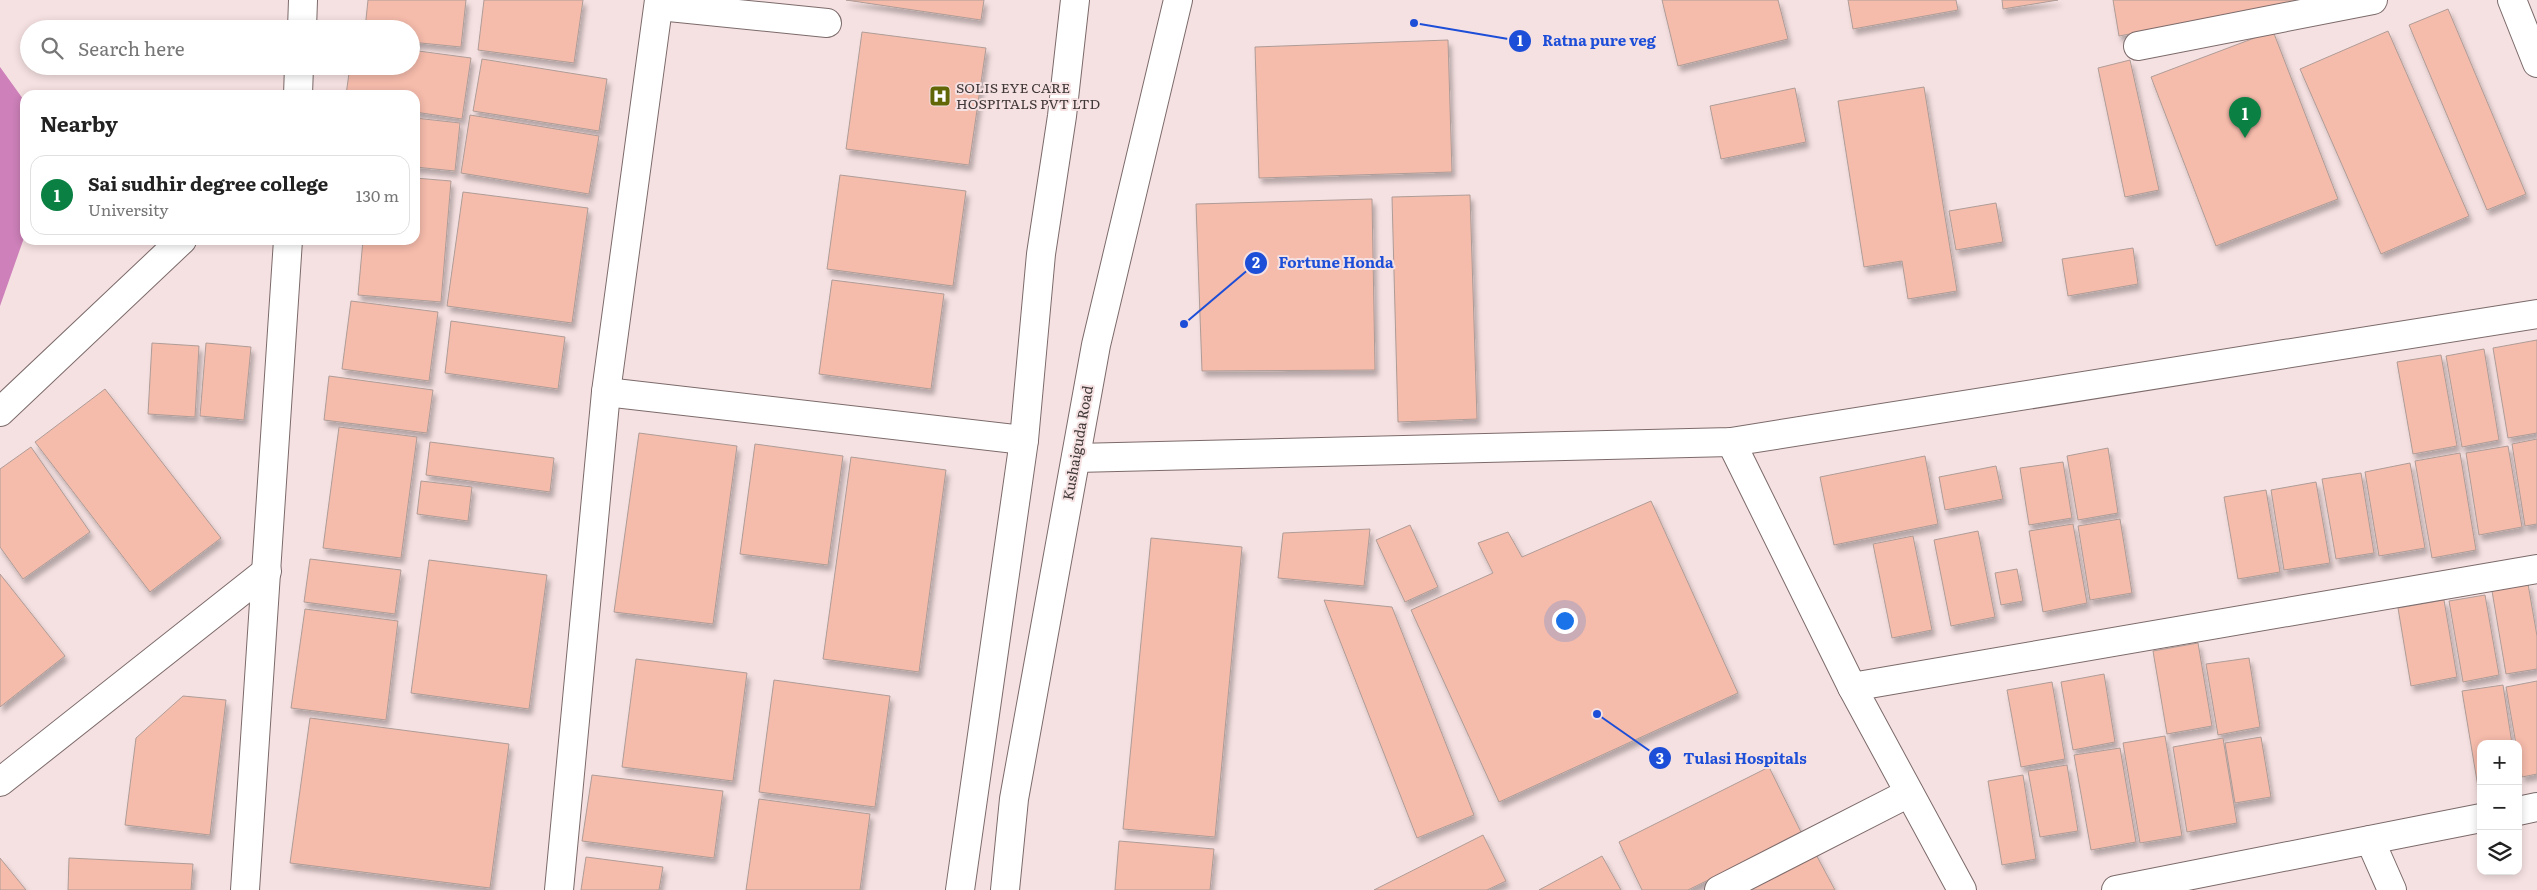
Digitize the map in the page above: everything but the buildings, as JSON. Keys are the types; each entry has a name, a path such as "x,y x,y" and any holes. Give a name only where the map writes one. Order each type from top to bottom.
{"street":[{"path":"302,20 303,0"},
{"path":"960,890 1024,440 1041,254 1062,116 1075,0"},
{"name":"Kushaiguda Road","path":"1005,890 1014,799 1096,346 1178,0"},
{"path":"2138,46 2373,0"},
{"path":"2512,0 2537,64"},
{"path":"559,890 606,392 659,3 827,24"},
{"path":"298,90 299,75"},
{"path":"0,412 177,245"},
{"path":"245,890 288,245"},
{"path":"1076,458 1731,442 2537,314"},
{"path":"606,392 1024,440"},
{"path":"1731,442 1852,687 1962,890"},
{"path":"1852,687 2537,569"},
{"path":"0,782 267,571"},
{"path":"1719,890 1909,793"},
{"path":"2522,810 2537,807"},
{"path":"2116,890 2195,883 2370,840 2477,819"},
{"path":"2370,840 2392,890"}],"shaded area":[{"path":"0,67 20,95 21,245 0,306"}],"place":[{"name":"Ratna pure veg","path":"1414,23"},
{"name":"SOLIS EYE CARE HOSPITALS PVT LTD","path":"940,96"},
{"name":"Sai sudhir degree college","path":"2245,138"},
{"name":"Fortune Honda","path":"1184,324"},
{"name":"Tulasi Hospitals","path":"1597,714"}]}
